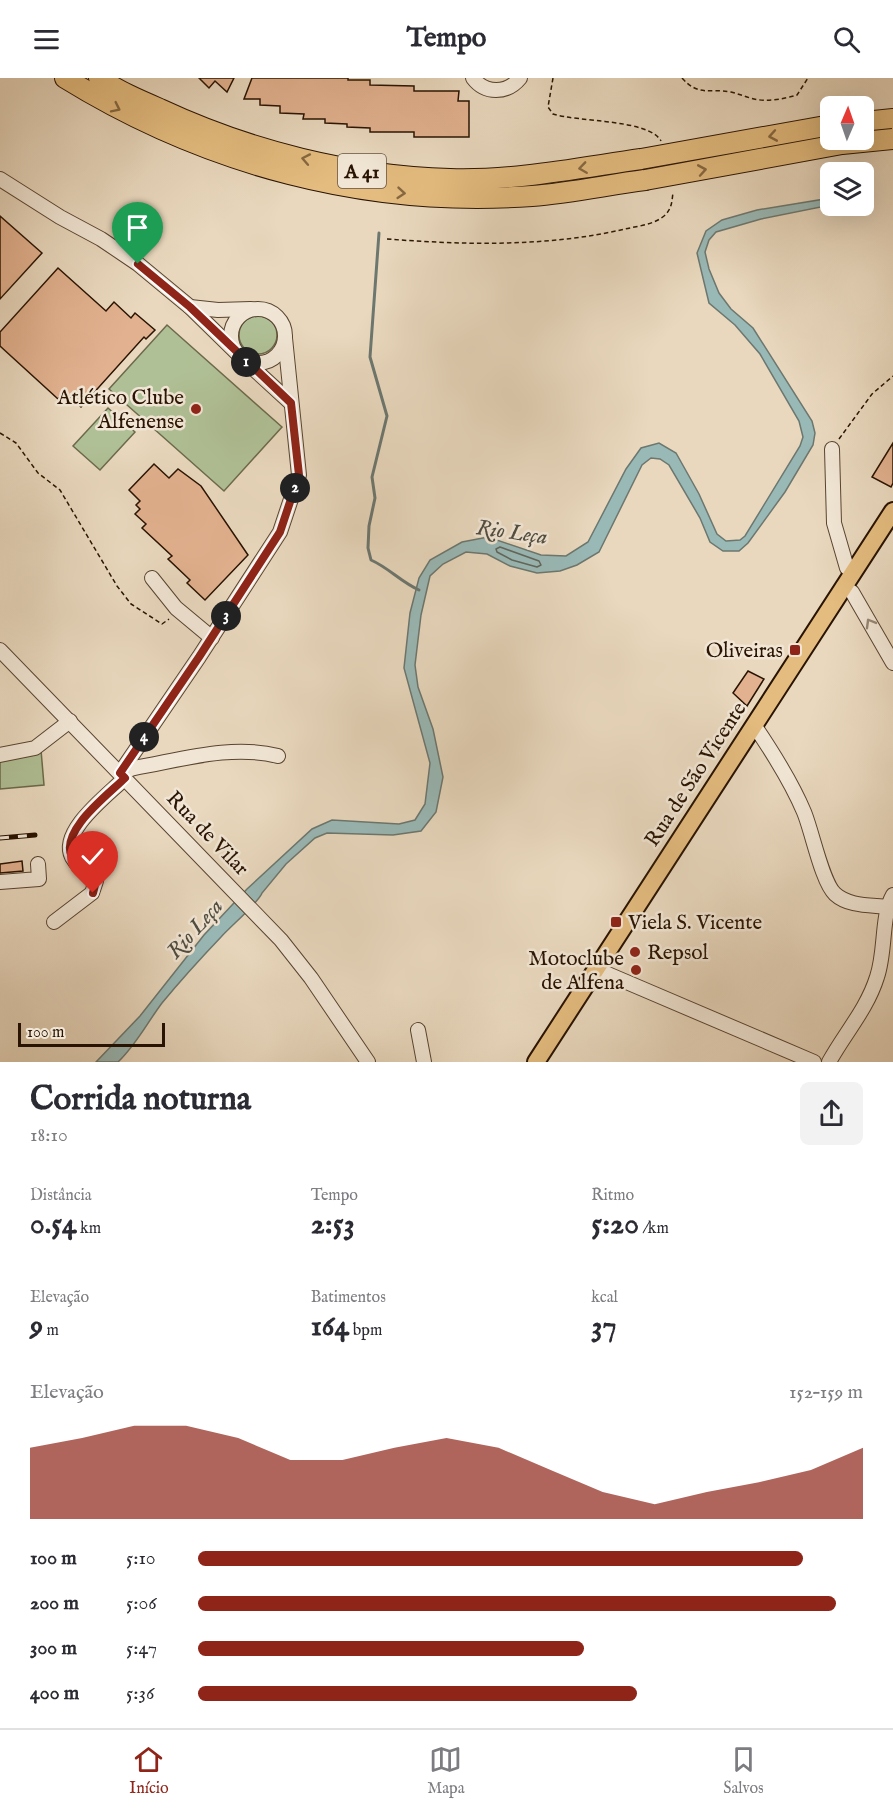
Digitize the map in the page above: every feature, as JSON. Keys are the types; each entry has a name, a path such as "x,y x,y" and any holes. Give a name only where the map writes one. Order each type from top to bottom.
{"highway":[{"name":"A 41","path":"65,78 107,104 187,142 274,171 357,189 452,197 514,196 645,180 842,144 893,139"},
{"name":"A 41","path":"99,78 115,88 192,124 279,154 363,171 451,179 532,175 641,159 820,127"},
{"path":"874,121 893,119"}],"main road":[{"name":"Rua de São Vicente","path":"536,1062 893,511"}],"street":[{"path":"473,78 480,86 495,90 510,87 520,78"},
{"path":"0,179 60,217 101,238 138,264 190,307 291,403"},
{"path":"54,922 93,893 96,888 96,881 72,857 69,843 75,830 122,776 267,554 284,520 299,475 285,338 280,321 274,315 258,309 218,310 190,307"},
{"path":"258,309 242,314 236,320 231,336 239,355 250,362 266,362 279,353 285,338"},
{"path":"832,449 834,523 847,568 853,572"},
{"path":"152,578 180,612 212,638"},
{"path":"843,587 852,592 893,663"},
{"name":"Rua de Vilar","path":"0,650 281,940 311,978 368,1062"},
{"path":"0,755 35,748 70,721"},
{"path":"754,725 791,784 805,814 827,882 833,893 847,902 890,901 878,976 863,1008 829,1062"},
{"path":"122,776 134,768 237,751 258,751 278,756"},
{"path":"0,882 39,879 38,864"},
{"path":"596,969 814,1062"},
{"path":"418,1030 424,1062"}],"path":[{"path":"682,78 689,86 701,92 729,92 756,100 797,95 808,78"},
{"path":"832,449 872,394 893,376"},
{"path":"0,434 16,443 38,472 60,490 117,586 131,604 162,624 180,612"}],"green space":[{"path":"258,316 271,322 277,335 271,348 258,354 245,348 239,335 245,322"},
{"name":"Atlético Clube Alfenense","path":"167,325 282,427 224,491 109,389"},
{"path":"108,408 135,432 100,470 73,446"},
{"path":"41,750 44,785 0,789 0,761 34,755"}],"water":[{"path":"820,200 820,207 761,219 716,232 709,240 705,252 719,293 731,309 753,328 812,421 815,433 813,445 785,492 748,543 739,551 723,551 710,542 700,518 669,465 660,459 651,458 642,465 599,552 577,565 560,571 537,573 510,566 487,554 466,552 443,564 430,576 421,615 415,665 418,687 433,729 443,777 436,812 421,831 393,835 327,833 315,838 286,864 256,902 162,1003 136,1041 118,1062 96,1062 140,1016 204,935 247,889 312,829 332,820 399,824 415,820 425,804 430,763 404,668 410,613 419,578 430,560 462,542 488,537 541,555 566,556 588,542 626,469 641,448 659,443 676,453 699,494 717,534 726,541 740,540 745,536 800,446 803,437 799,421 760,354 735,325 709,303 697,253 706,231 722,220 757,210"}],"building":[{"path":"199,78 234,78 227,92 215,81 209,88"},
{"path":"252,78 348,78 348,80 370,80 370,85 414,86 414,91 459,91 458,101 469,101 469,137 414,137 414,132 370,132 370,128 325,123 325,119 303,119 304,114 280,113 280,106 260,105 260,99 244,99"},
{"path":"0,216 42,253 0,299"},
{"path":"58,268 106,311 114,302 131,318 135,313 155,330 146,339 144,337 81,407 64,392 58,399 0,346 0,332"},
{"path":"893,443 893,483 891,487 872,477"},
{"path":"154,464 169,478 178,469 201,486 248,555 205,600 187,583 190,580 168,559 172,556 142,528 146,524 135,514 140,509 136,505 140,501 129,490"},
{"path":"748,671 764,679 747,706 733,693"},
{"path":"22,861 23,871 0,873 0,864"}],"waterway":[{"path":"379,233 370,357 387,416 372,477 375,498 369,526 368,548 371,560 419,590"}],"railway":[{"path":"0,838 35,835"}],"place":[{"name":"Atlético Clube Alfenense","path":"196,409"},
{"name":"Oliveiras","path":"795,650"},
{"name":"Viela S. Vicente","path":"616,922"},
{"name":"Repsol","path":"635,952"},
{"name":"Motoclube de Alfena","path":"636,970"}],"route":[{"path":"93,893 96,881 72,857 69,843 75,830 125,778 120,773 267,554 280,532 299,475 291,403 190,307 138,264"}],"water label":[{"name":"Rio Leça","path":"512,531"},
{"name":"Rio Leça","path":"194,928"}]}
